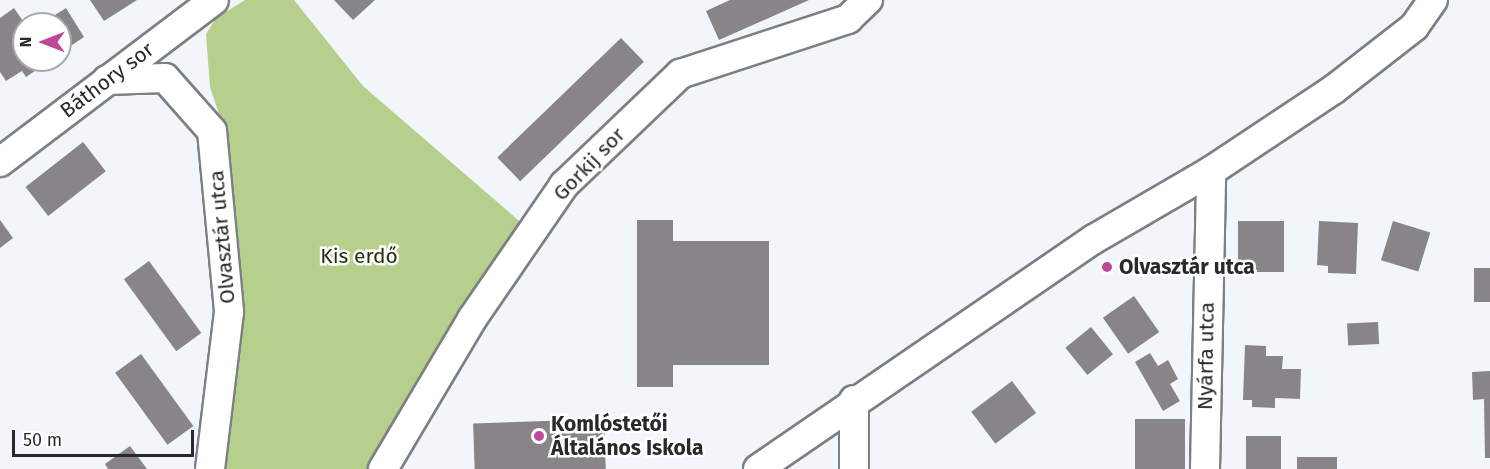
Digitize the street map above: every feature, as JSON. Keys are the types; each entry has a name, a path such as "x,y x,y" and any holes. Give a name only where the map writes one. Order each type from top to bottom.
{"street":[{"name":"Báthory sor","path":"0,162 214,0"},
{"name":"Gorkij sor","path":"383,469 472,319 564,185 680,74 848,19 868,0"},
{"path":"758,469 854,400 1094,239 1211,171 1342,83 1414,27 1433,0"},
{"name":"Olvasztár utca","path":"107,80 165,78 212,131 229,312 210,469"},
{"name":"Nyárfa utca","path":"1205,469 1211,171"},
{"path":"854,400 854,469"}],"green space":[{"name":"Kis erdő","path":"245,0 294,0 363,86 532,232 383,469 210,469 224,129 210,87 206,34 216,18"}],"building":[{"path":"90,0 137,0 104,21"},
{"path":"334,0 375,0 353,20"},
{"path":"730,0 809,0 719,40 706,11"},
{"path":"14,8 17,12 12,12 12,72 20,72 6,81 0,72 0,18"},
{"path":"72,18 84,37 72,45"},
{"path":"621,38 644,62 520,181 497,157"},
{"path":"23,72 33,72 26,77"},
{"path":"83,142 106,171 48,216 25,187"},
{"path":"0,220 13,238 0,248"},
{"path":"637,220 673,220 673,241 769,241 769,365 673,365 673,387 637,387"},
{"path":"1238,221 1284,221 1284,272 1238,272"},
{"path":"1319,221 1358,223 1356,274 1328,273 1328,266 1317,265"},
{"path":"1393,221 1430,232 1418,272 1381,260"},
{"path":"149,261 201,333 176,351 124,279"},
{"path":"1474,268 1490,268 1490,302 1474,302"},
{"path":"1134,296 1159,332 1128,354 1103,318"},
{"path":"1378,322 1379,344 1348,346 1347,324"},
{"path":"1091,327 1113,354 1087,375 1065,348"},
{"path":"1245,345 1266,346 1266,356 1283,356 1282,369 1301,369 1300,399 1275,398 1275,408 1252,407 1252,400 1243,400"},
{"path":"1150,353 1158,366 1168,360 1178,379 1170,384 1180,401 1163,411 1135,362"},
{"path":"141,354 193,426 167,445 115,373"},
{"path":"1490,371 1490,458 1485,458 1484,399 1473,400 1472,372"},
{"path":"1012,381 1036,413 995,444 971,412"},
{"name":"Komlóstetői Általános Iskola","path":"604,419 606,469 475,469 473,424"},
{"path":"1135,419 1185,419 1185,469 1135,469"},
{"path":"1246,436 1281,436 1281,469 1246,469"},
{"path":"130,446 147,469 108,469 105,464"},
{"path":"1297,457 1337,457 1337,469 1297,469"}],"place":[{"name":"Olvasztár utca","path":"1107,267"},
{"name":"Komlóstetői Általános Iskola","path":"539,436"}]}
